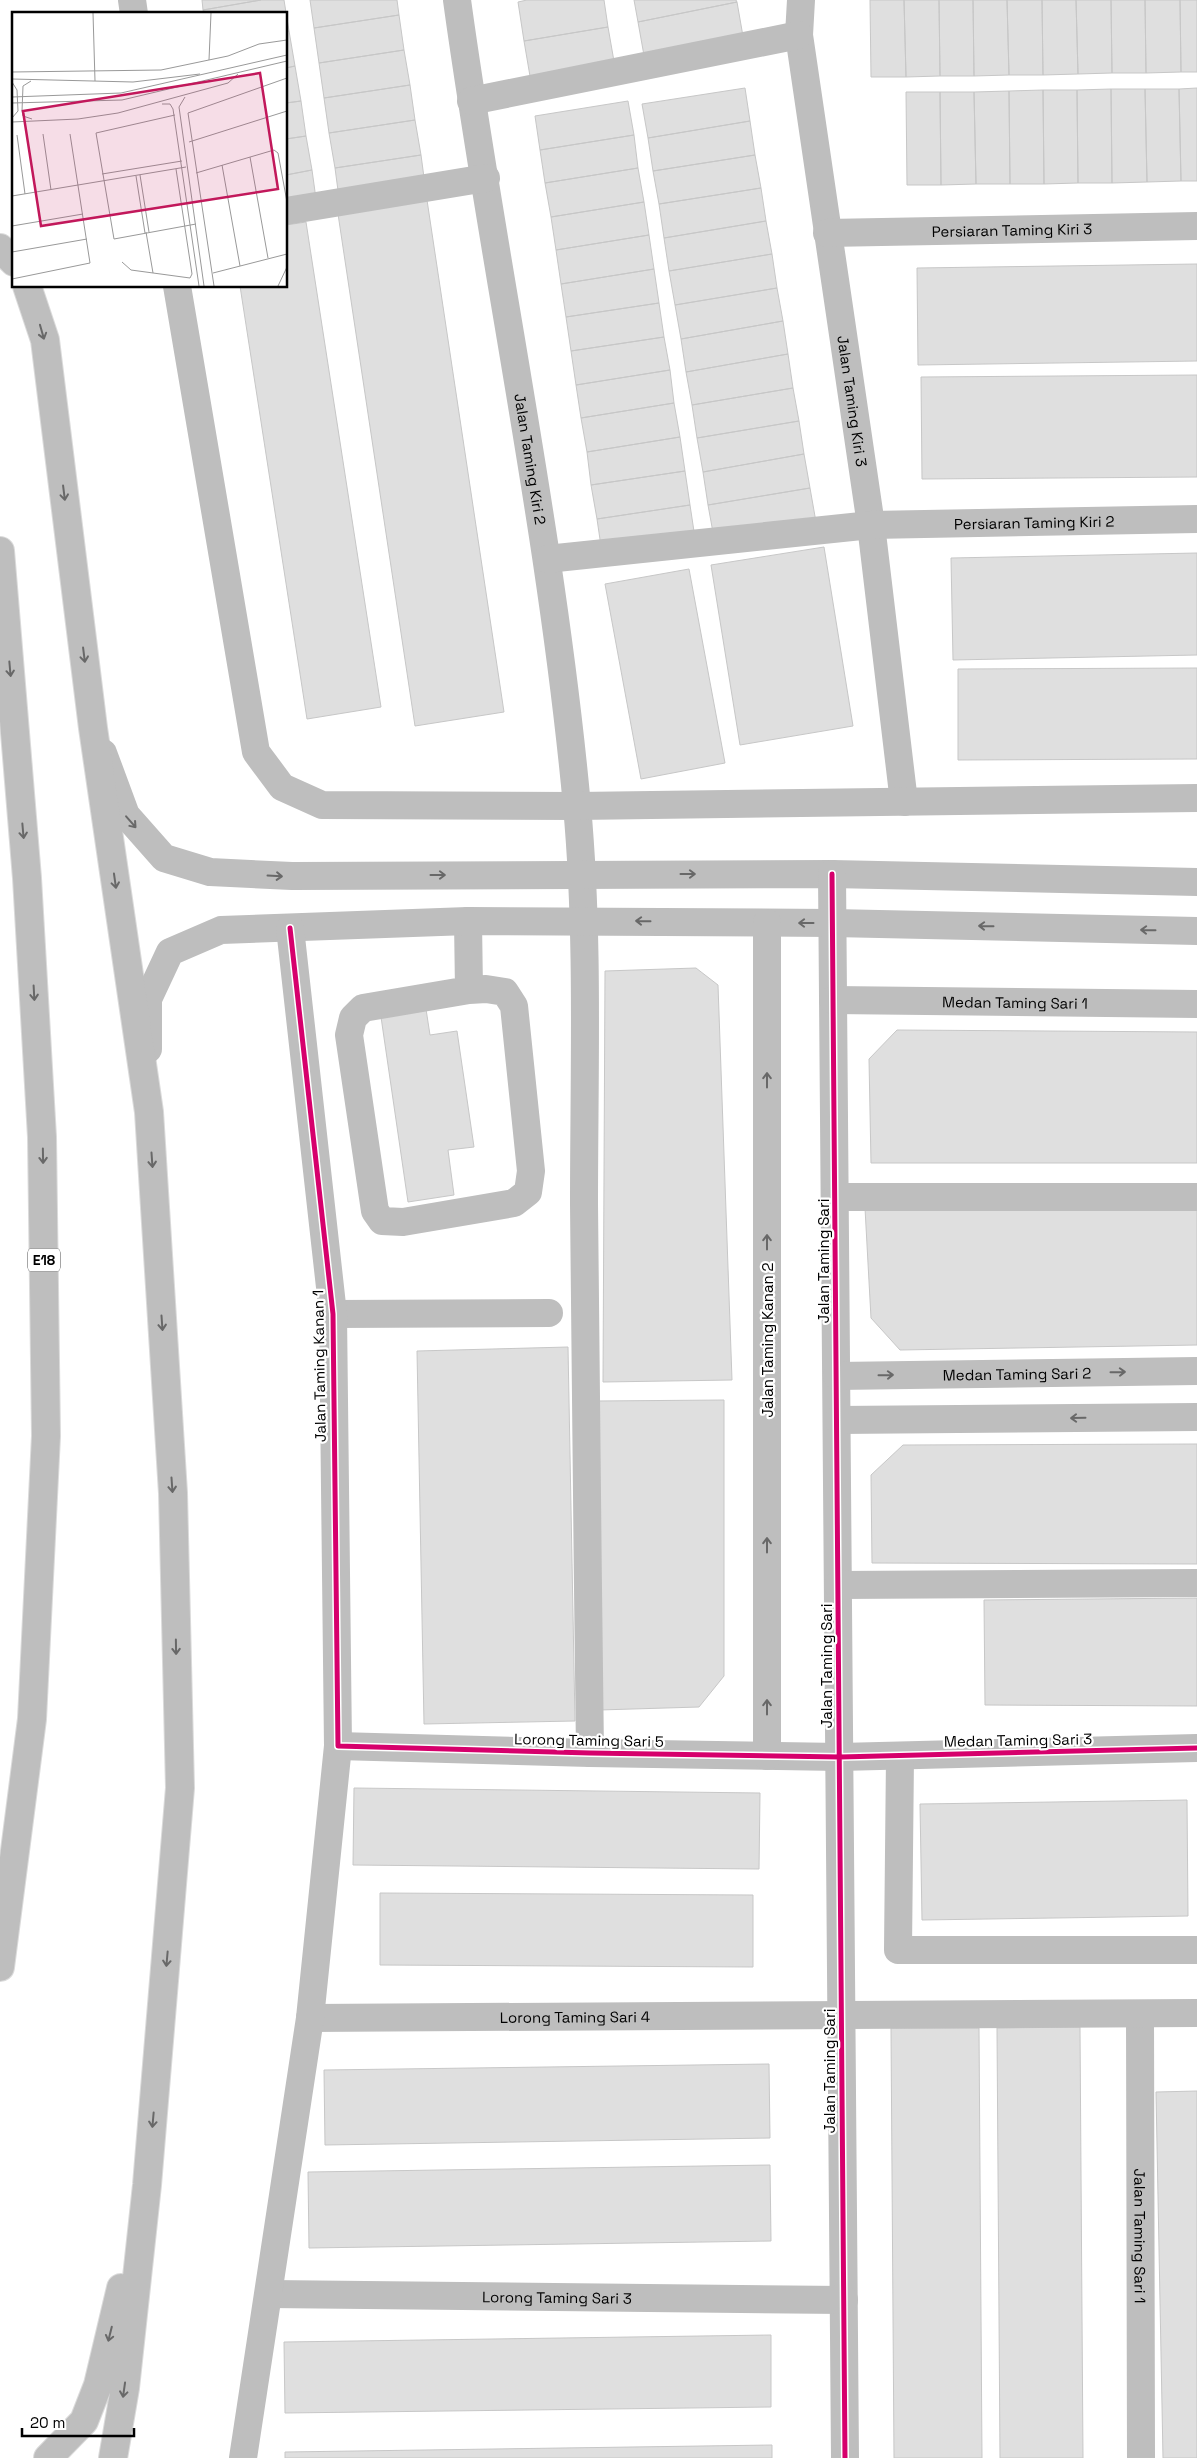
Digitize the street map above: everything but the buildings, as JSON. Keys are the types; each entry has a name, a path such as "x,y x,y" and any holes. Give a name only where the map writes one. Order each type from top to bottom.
{"main road":[{"name":"Jalan Taming Kiri 2","path":"458,0 471,101 486,178 547,559 577,806 583,920 584,1296 590,1753"},
{"name":"Jalan Taming Kiri 3","path":"802,0 799,35 871,525 904,802"},
{"path":"471,101 799,35"},
{"path":"288,211 486,178"},
{"name":"Persiaran Taming Kiri 3","path":"827,233 1197,226"},
{"path":"0,248 12,260"},
{"path":"28,288 32,295 45,340 93,728 149,1112"},
{"path":"177,288 256,752 282,787 322,805 577,806 1197,798"},
{"name":"Persiaran Taming Kiri 2","path":"547,559 871,525 1197,519"},
{"name":"E18","path":"0,551 27,878 42,1137 46,1436 32,1719 0,1968"},
{"path":"93,728 126,815 164,858 210,872 292,876 832,874 1197,882"},
{"name":"Jalan Taming Sari","path":"832,874 838,1420 845,2458"},
{"path":"113,2458 125,2388 147,2185 180,1788 173,1493 149,1112 148,999 170,952 221,930 468,921 583,920 833,923 1197,931"},
{"path":"468,921 469,990"},
{"name":"Jalan Taming Kanan 2","path":"766,1756 767,923"},
{"name":"Jalan Taming Kanan 1","path":"243,2458 310,2018 338,1746 334,1314 290,928"},
{"path":"486,989 505,992 514,1006 531,1171 528,1192 514,1203 403,1222 382,1221 375,1211 349,1035 353,1018 363,1008 469,990 486,989"},
{"name":"Medan Taming Sari 1","path":"833,1000 1197,1004"},
{"path":"836,1197 1197,1197"},
{"path":"334,1314 549,1313"},
{"name":"Medan Taming Sari 2","path":"837,1376 1197,1372"},
{"path":"838,1420 1197,1416"},
{"path":"838,1585 1197,1583"},
{"name":"Lorong Taming Sari 5","path":"338,1746 840,1757"},
{"name":"Medan Taming Sari 3","path":"840,1757 1197,1748"},
{"path":"900,1756 898,1950 1197,1950"},
{"name":"Lorong Taming Sari 4","path":"310,2018 1197,2013"},
{"name":"Jalan Taming Sari 1","path":"1140,2014 1141,2458"},
{"path":"48,2458 84,2421 98,2385 147,2185"},
{"name":"Lorong Taming Sari 3","path":"269,2294 844,2300"}],"cycle path":[{"path":"832,874 845,2458"},
{"path":"290,928 333,1314 338,1746 840,1757 1197,1748"}]}
